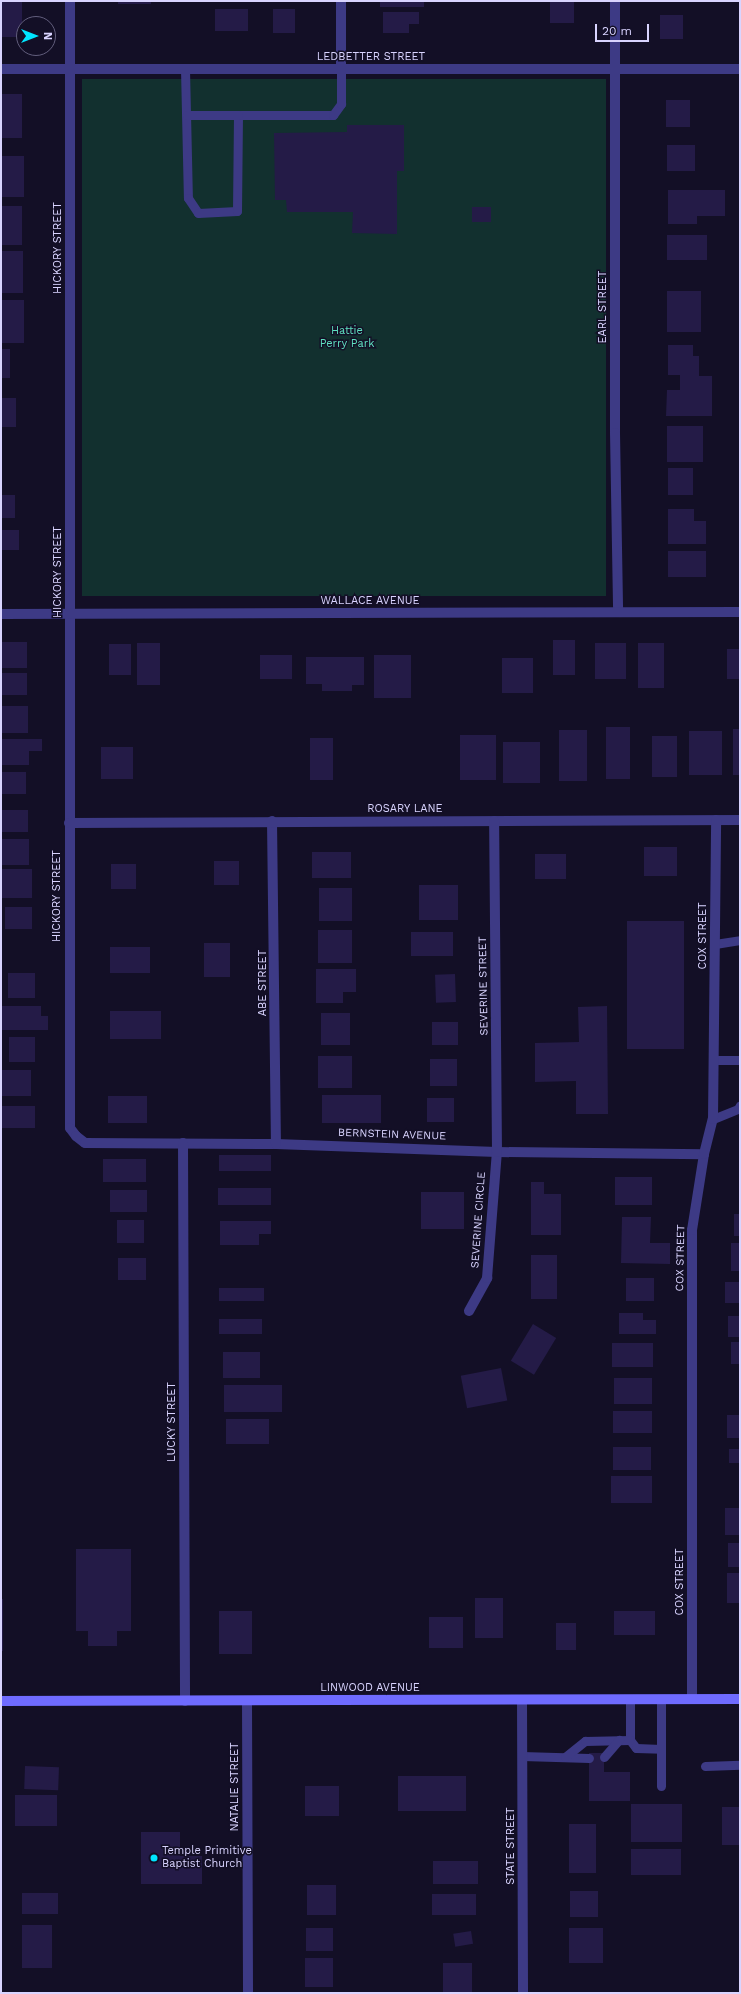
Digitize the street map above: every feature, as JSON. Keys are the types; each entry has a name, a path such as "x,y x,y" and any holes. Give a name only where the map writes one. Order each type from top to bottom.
{"main road":[{"name":"LINWOOD AVENUE","path":"1,1701 740,1699"}],"street":[{"name":"HICKORY STREET","path":"70,1 69,1118 70,1128 80,1140"},
{"path":"341,1 341,69"},
{"name":"EARL STREET","path":"615,1 615,433 618,612"},
{"name":"LEDBETTER STREET","path":"1,69 740,69"},
{"name":"WALLACE AVENUE","path":"1,614 740,612"},
{"name":"COX STREET","path":"692,1699 692,1230 704,1154 713,1119 715,1060 716,820"},
{"name":"ROSARY LANE","path":"69,823 740,820"},
{"name":"ABE STREET","path":"272,821 276,1144"},
{"name":"SEVERINE STREET","path":"494,821 497,1152"},
{"name":"BERNSTEIN AVENUE","path":"80,1140 86,1143 276,1144 497,1152 704,1154"},
{"name":"LUCKY STREET","path":"183,1143 185,1701"},
{"name":"SEVERINE CIRCLE","path":"469,1310 487,1278 497,1152"},
{"name":"STATE STREET","path":"522,1700 523,1993"},
{"name":"NATALIE STREET","path":"247,1701 248,1993"}],"lane":[{"path":"185,69 188,198 198,213 237,211 238,115"},
{"path":"187,115 333,115 341,104 341,69"},
{"path":"715,944 740,942"},
{"path":"715,1060 740,1060"},
{"path":"713,1119 738,1109 740,1105"},
{"path":"661,1699 661,1786"},
{"path":"630,1700 630,1740 636,1748 661,1748"},
{"path":"604,1757 619,1740"},
{"path":"565,1757 585,1741 630,1740"},
{"path":"522,1756 588,1758"},
{"path":"705,1766 740,1765"}],"green space":[{"name":"Hattie Perry Park","path":"82,79 606,79 606,596 82,596"}],"building":[{"path":"1,1 22,1 22,16 16,16 16,37 1,37"},
{"path":"118,1 151,1 151,4 118,4"},
{"path":"380,1 424,1 424,7 380,7"},
{"path":"550,1 574,1 574,23 550,23"},
{"path":"215,9 248,9 248,31 215,31"},
{"path":"273,9 295,9 295,33 273,33"},
{"path":"383,12 419,12 419,24 409,24 409,33 383,33"},
{"path":"660,15 683,15 683,39 660,39"},
{"path":"1,94 22,94 22,138 1,138"},
{"path":"666,100 690,100 690,127 666,127"},
{"path":"347,125 404,125 404,171 397,171 397,234 352,233 353,212 287,212 286,200 275,200 274,133 347,132"},
{"path":"667,145 695,145 695,171 667,171"},
{"path":"1,156 24,156 24,197 1,197"},
{"path":"668,190 725,190 725,216 697,216 697,224 668,224"},
{"path":"1,206 22,206 22,245 1,245"},
{"path":"472,207 491,207 491,222 472,222"},
{"path":"667,235 707,235 707,260 667,260"},
{"path":"1,251 23,251 23,293 1,293"},
{"path":"667,291 701,291 701,332 667,332"},
{"path":"1,300 24,300 24,343 1,343"},
{"path":"668,345 693,345 693,356 699,356 699,376 712,376 712,416 666,416 667,390 680,390 680,375 668,375"},
{"path":"1,349 10,349 10,378 1,378"},
{"path":"1,398 16,398 16,427 1,427"},
{"path":"667,426 703,426 703,462 667,462"},
{"path":"668,468 693,468 693,495 668,495"},
{"path":"1,495 15,495 15,518 1,518"},
{"path":"668,509 694,509 694,521 706,521 706,544 668,544"},
{"path":"1,530 19,530 19,550 1,550"},
{"path":"668,551 706,551 706,577 668,577"},
{"path":"553,640 575,640 575,675 553,675"},
{"path":"1,642 27,642 27,668 1,668"},
{"path":"137,643 160,643 160,685 137,685"},
{"path":"595,643 626,643 626,679 595,679"},
{"path":"638,643 664,643 664,688 638,688"},
{"path":"109,644 131,644 131,675 109,675"},
{"path":"727,649 740,649 740,679 727,679"},
{"path":"260,655 292,655 292,679 260,679"},
{"path":"374,655 411,655 411,698 374,698"},
{"path":"306,657 364,657 364,685 352,685 352,691 322,691 322,684 306,684"},
{"path":"502,658 533,658 533,693 502,693"},
{"path":"1,673 27,673 27,695 1,695"},
{"path":"1,706 28,706 28,733 1,733"},
{"path":"606,727 630,727 630,779 606,779"},
{"path":"733,729 740,729 740,775 733,775"},
{"path":"559,730 587,730 587,781 559,781"},
{"path":"689,731 722,731 722,775 689,775"},
{"path":"460,735 496,735 496,780 460,780"},
{"path":"652,736 677,736 677,777 652,777"},
{"path":"310,738 333,738 333,780 310,780"},
{"path":"1,739 42,739 42,751 29,751 29,765 1,765"},
{"path":"503,742 540,742 540,783 503,783"},
{"path":"101,747 133,747 133,779 101,779"},
{"path":"1,772 26,772 26,794 1,794"},
{"path":"1,810 28,810 28,832 1,832"},
{"path":"1,839 29,839 29,865 1,865"},
{"path":"644,847 677,847 677,876 644,876"},
{"path":"312,852 351,852 351,878 312,878"},
{"path":"535,854 566,854 566,879 535,879"},
{"path":"214,861 239,861 239,885 214,885"},
{"path":"111,864 136,864 136,889 111,889"},
{"path":"1,869 32,869 32,898 1,898"},
{"path":"419,885 458,885 458,920 419,920"},
{"path":"319,888 352,888 352,921 319,921"},
{"path":"5,907 32,907 32,929 5,929"},
{"path":"627,921 684,921 684,1049 627,1049"},
{"path":"318,930 352,930 352,963 318,963"},
{"path":"411,932 453,932 453,956 411,956"},
{"path":"204,943 230,943 230,977 204,977"},
{"path":"110,947 150,947 150,973 110,973"},
{"path":"316,969 356,969 356,992 343,992 343,1003 316,1003"},
{"path":"8,973 35,973 35,998 8,998"},
{"path":"455,974 456,1002 436,1003 435,975"},
{"path":"1,1006 41,1006 41,1016 48,1016 48,1030 1,1030"},
{"path":"607,1006 608,1114 576,1114 576,1081 535,1082 535,1043 579,1042 578,1007"},
{"path":"110,1011 161,1011 161,1039 110,1039"},
{"path":"321,1013 350,1013 350,1045 321,1045"},
{"path":"432,1022 458,1022 458,1045 432,1045"},
{"path":"9,1037 35,1037 35,1062 9,1062"},
{"path":"318,1056 352,1056 352,1088 318,1088"},
{"path":"430,1059 457,1059 457,1086 430,1086"},
{"path":"1,1070 31,1070 31,1096 1,1096"},
{"path":"322,1095 381,1095 381,1123 322,1123"},
{"path":"108,1096 147,1096 147,1123 108,1123"},
{"path":"427,1098 454,1098 454,1122 427,1122"},
{"path":"1,1106 35,1106 35,1128 1,1128"},
{"path":"219,1155 271,1155 271,1171 219,1171"},
{"path":"103,1159 146,1159 146,1182 103,1182"},
{"path":"615,1177 652,1177 652,1205 615,1205"},
{"path":"531,1182 544,1182 544,1194 561,1194 561,1235 531,1235"},
{"path":"218,1188 271,1188 271,1205 218,1205"},
{"path":"110,1190 147,1190 147,1212 110,1212"},
{"path":"421,1192 464,1192 464,1229 421,1229"},
{"path":"734,1214 740,1214 740,1236 734,1236"},
{"path":"622,1217 651,1217 650,1243 670,1243 670,1264 621,1263"},
{"path":"117,1220 144,1220 144,1243 117,1243"},
{"path":"220,1221 271,1221 271,1234 259,1234 259,1245 220,1245"},
{"path":"731,1243 740,1243 740,1271 731,1271"},
{"path":"531,1255 557,1255 557,1299 531,1299"},
{"path":"118,1258 146,1258 146,1280 118,1280"},
{"path":"626,1278 654,1278 654,1301 626,1301"},
{"path":"725,1282 740,1282 740,1303 725,1303"},
{"path":"219,1288 264,1288 264,1301 219,1301"},
{"path":"619,1313 643,1313 643,1320 656,1320 656,1334 619,1334"},
{"path":"728,1316 740,1316 740,1337 728,1337"},
{"path":"219,1319 262,1319 262,1334 219,1334"},
{"path":"533,1324 556,1338 534,1375 511,1361"},
{"path":"731,1342 740,1342 740,1364 731,1364"},
{"path":"612,1343 653,1343 653,1367 612,1367"},
{"path":"223,1352 260,1352 260,1378 223,1378"},
{"path":"501,1368 507,1400 467,1408 461,1376"},
{"path":"614,1378 652,1378 652,1404 614,1404"},
{"path":"224,1385 282,1385 282,1412 224,1412"},
{"path":"613,1411 652,1411 652,1433 613,1433"},
{"path":"727,1415 740,1415 740,1438 727,1438"},
{"path":"226,1419 269,1419 269,1444 226,1444"},
{"path":"613,1447 651,1447 651,1470 613,1470"},
{"path":"729,1449 740,1449 740,1463 729,1463"},
{"path":"611,1476 652,1476 652,1503 611,1503"},
{"path":"725,1508 740,1508 740,1535 725,1535"},
{"path":"728,1543 740,1543 740,1567 728,1567"},
{"path":"76,1549 131,1549 131,1631 117,1631 117,1646 88,1646 88,1631 76,1631"},
{"path":"727,1573 740,1573 740,1603 727,1603"},
{"path":"475,1598 503,1598 503,1638 475,1638"},
{"path":"1,1599 3,1599 3,1651 1,1651"},
{"path":"219,1611 252,1611 252,1654 219,1654"},
{"path":"614,1611 655,1611 655,1635 614,1635"},
{"path":"429,1617 463,1617 463,1648 429,1648"},
{"path":"556,1623 576,1623 576,1650 556,1650"},
{"path":"589,1753 604,1753 604,1772 630,1772 630,1801 589,1801"},
{"path":"25,1766 59,1767 58,1790 24,1789"},
{"path":"398,1776 466,1776 466,1811 398,1811"},
{"path":"305,1786 339,1786 339,1816 305,1816"},
{"path":"15,1795 57,1795 57,1826 15,1826"},
{"path":"631,1804 682,1804 682,1842 631,1842"},
{"path":"722,1807 740,1807 740,1845 722,1845"},
{"path":"569,1824 596,1824 596,1873 569,1873"},
{"path":"141,1832 180,1832 180,1856 202,1856 202,1884 141,1884"},
{"path":"631,1849 681,1849 681,1875 631,1875"},
{"path":"433,1861 478,1861 478,1884 433,1884"},
{"path":"307,1885 336,1885 336,1915 307,1915"},
{"path":"570,1891 598,1891 598,1917 570,1917"},
{"path":"22,1893 58,1893 58,1914 22,1914"},
{"path":"432,1894 476,1894 476,1915 432,1915"},
{"path":"22,1925 52,1925 52,1968 22,1968"},
{"path":"306,1928 333,1928 333,1951 306,1951"},
{"path":"569,1928 603,1928 603,1963 569,1963"},
{"path":"471,1931 473,1944 455,1947 453,1934"},
{"path":"305,1958 333,1958 333,1987 305,1987"},
{"path":"443,1963 472,1963 472,1993 443,1993"}],"place":[{"name":"Temple Primitive Baptist Church","path":"154,1858"}]}
